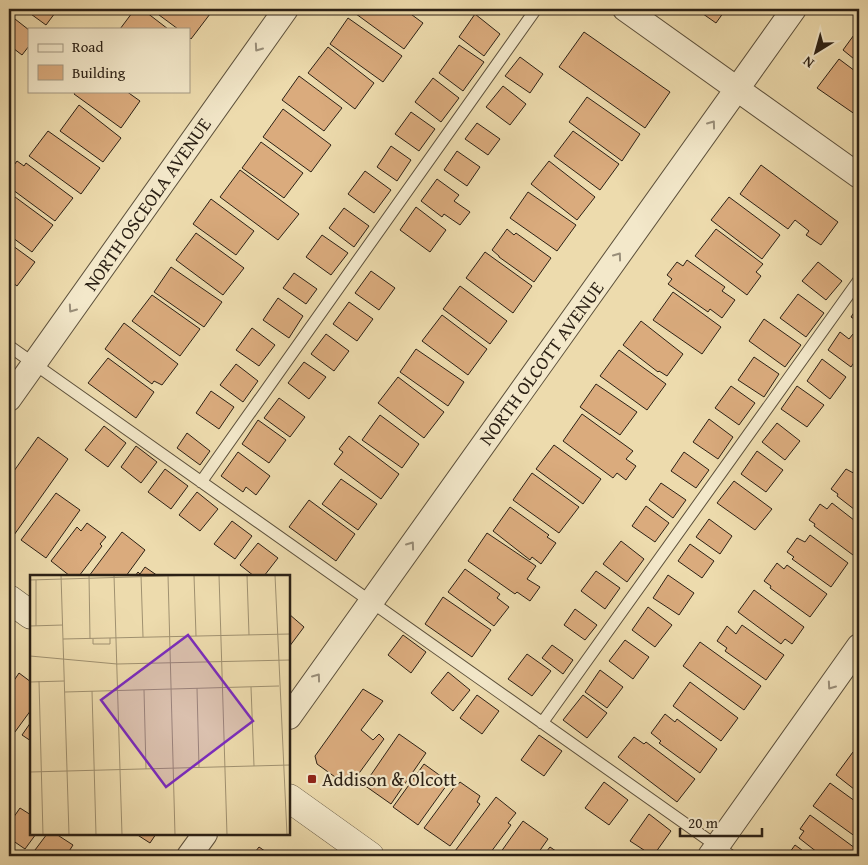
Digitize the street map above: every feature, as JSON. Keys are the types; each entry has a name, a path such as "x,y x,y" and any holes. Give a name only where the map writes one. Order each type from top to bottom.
{"street":[{"name":"NORTH OSCEOLA AVENUE","path":"9,399 286,9"},
{"path":"625,9 859,176"},
{"name":"NORTH OLCOTT AVENUE","path":"290,716 794,9"},
{"path":"9,599 30,614"},
{"path":"719,853 859,646"},
{"path":"290,799 370,856"},
{"path":"189,856 205,835"}],"lane":[{"path":"201,482 536,9"},
{"path":"542,723 859,280"},
{"path":"9,346 542,723 719,853"}],"building":[{"path":"24,9 58,9 46,25"},
{"path":"135,9 142,9 167,28 121,28"},
{"path":"151,9 203,9 210,14 191,39 190,28 177,28"},
{"path":"354,9 404,9 423,23 404,49 352,11"},
{"path":"696,9 726,9 716,23"},
{"path":"475,14 500,34 484,56 459,37"},
{"path":"348,18 402,56 383,82 330,44"},
{"path":"15,19 28,29 28,47 22,55 9,45 9,27"},
{"path":"859,28 859,63 843,50"},
{"path":"584,32 670,92 645,128 559,67"},
{"path":"459,45 484,62 463,91 439,73"},
{"path":"328,47 374,83 355,109 308,73"},
{"path":"520,57 543,74 530,93 505,76"},
{"path":"839,59 859,74 859,117 817,88"},
{"path":"299,76 342,108 324,131 282,100"},
{"path":"433,78 459,98 441,122 415,102"},
{"path":"503,86 526,104 510,125 486,107"},
{"path":"75,92 127,92 140,101 121,128 74,94"},
{"path":"587,97 640,134 622,161 569,122"},
{"path":"79,105 121,138 103,162 60,131"},
{"path":"283,109 331,145 311,172 263,137"},
{"path":"411,112 435,129 419,151 395,134"},
{"path":"477,123 500,139 488,155 465,139"},
{"path":"48,131 100,168 81,194 29,156"},
{"path":"573,131 619,164 600,190 554,156"},
{"path":"261,142 303,173 284,198 242,168"},
{"path":"391,146 411,160 397,181 377,167"},
{"path":"457,151 480,167 467,186 444,170"},
{"path":"17,161 24,166 26,163 73,198 55,221 9,187 11,184 9,182 9,172"},
{"path":"549,161 595,197 577,220 531,184"},
{"path":"761,165 838,222 821,245 806,235 809,231 795,220 788,229 740,194"},
{"path":"240,170 299,214 278,240 220,197"},
{"path":"365,171 391,190 374,213 348,194"},
{"path":"437,179 459,195 454,201 470,212 460,225 444,214 442,217 421,201"},
{"path":"528,192 576,225 557,251 510,218"},
{"path":"11,194 53,225 32,252 9,235 9,198"},
{"path":"729,197 780,235 762,259 711,220"},
{"path":"211,199 254,231 236,255 193,224"},
{"path":"416,207 446,230 430,252 400,230"},
{"path":"344,208 369,226 354,247 329,228"},
{"path":"507,229 514,235 516,233 551,258 534,282 492,250"},
{"path":"716,229 763,264 756,272 761,276 747,295 695,256"},
{"path":"196,233 244,268 223,295 176,260"},
{"path":"322,235 348,253 331,275 306,257"},
{"path":"9,243 35,262 17,286 9,280"},
{"path":"485,252 532,286 513,313 466,278"},
{"path":"687,260 725,287 722,291 735,300 722,318 710,309 708,312 668,284 672,279 667,275 677,262 683,266"},
{"path":"818,262 842,281 826,300 802,281"},
{"path":"171,267 222,302 204,327 154,292"},
{"path":"371,271 395,288 379,310 355,293"},
{"path":"294,273 317,289 306,304 283,288"},
{"path":"460,286 507,321 490,344 443,309"},
{"path":"673,292 721,327 702,354 653,320"},
{"path":"798,294 824,313 806,337 780,318"},
{"path":"152,295 200,329 180,356 132,321"},
{"path":"278,298 303,316 289,338 263,320"},
{"path":"349,302 373,319 357,341 333,324"},
{"path":"859,305 859,322 851,317"},
{"path":"442,315 487,349 468,375 422,341"},
{"path":"764,319 801,345 785,367 749,341"},
{"path":"641,321 683,354 667,376 658,372 623,345"},
{"path":"124,323 178,364 162,385 154,381 152,384 105,349"},
{"path":"252,328 275,345 259,366 236,350"},
{"path":"840,332 849,339 853,334 859,338 859,355 851,367 828,350"},
{"path":"326,334 349,351 334,371 311,354"},
{"path":"416,349 464,382 448,406 400,372"},
{"path":"619,350 666,384 647,410 600,376"},
{"path":"754,357 779,374 764,397 738,380"},
{"path":"108,358 154,392 136,418 88,383"},
{"path":"822,359 846,377 830,399 807,381"},
{"path":"304,362 326,377 309,399 288,383"},
{"path":"236,364 258,381 243,402 220,385"},
{"path":"398,377 444,412 424,438 378,403"},
{"path":"596,384 637,412 620,435 580,407"},
{"path":"731,386 755,403 739,425 715,408"},
{"path":"797,386 824,405 807,427 781,409"},
{"path":"211,391 234,407 219,429 196,413"},
{"path":"279,398 305,417 290,437 264,418"},
{"path":"582,414 633,451 626,459 636,466 626,480 617,473 613,478 563,441"},
{"path":"380,415 419,444 402,468 362,440"},
{"path":"709,419 733,437 718,459 693,442"},
{"path":"258,420 286,440 269,463 242,444"},
{"path":"777,423 800,441 785,460 762,442"},
{"path":"104,426 126,443 108,467 85,450"},
{"path":"187,433 210,451 200,465 177,448"},
{"path":"349,436 399,474 381,499 334,464 343,452 339,449"},
{"path":"38,437 68,459 14,535 9,531 9,478"},
{"path":"554,445 601,479 583,504 536,469"},
{"path":"136,446 157,462 141,483 121,467"},
{"path":"757,451 783,470 766,492 741,474"},
{"path":"238,452 270,476 256,495 246,487 243,492 221,476"},
{"path":"684,452 709,470 696,488 671,471"},
{"path":"165,469 188,486 171,509 148,492"},
{"path":"846,469 859,476 859,513 831,489"},
{"path":"532,473 579,507 559,533 513,500"},
{"path":"341,479 377,504 358,530 322,504"},
{"path":"734,481 772,509 755,530 717,503"},
{"path":"661,483 686,500 673,518 649,500"},
{"path":"197,492 218,509 200,531 179,515"},
{"path":"56,493 80,510 46,558 21,540"},
{"path":"309,500 355,534 336,561 289,527"},
{"path":"832,503 859,524 859,546 853,555 814,526 815,524 809,520 820,504 827,509"},
{"path":"646,506 669,523 655,542 632,526"},
{"path":"510,507 549,535 547,537 556,543 541,564 532,557 530,560 493,531"},
{"path":"709,519 732,536 720,554 696,537"},
{"path":"232,521 252,536 235,559 214,544"},
{"path":"87,523 106,537 100,544 102,546 80,575 69,575 51,561 77,527 81,531"},
{"path":"122,532 145,550 127,575 90,575"},
{"path":"487,533 536,566 527,579 540,587 530,601 517,592 515,594 468,561"},
{"path":"810,535 848,563 831,587 792,559 794,557 787,552 797,538 805,542"},
{"path":"621,541 644,559 627,582 603,564"},
{"path":"258,543 278,558 265,575 253,575 240,565"},
{"path":"690,544 714,561 702,578 678,561"},
{"path":"777,563 784,569 787,565 827,594 810,617 770,588 771,586 764,581"},
{"path":"145,567 157,575 136,575 138,572 140,574"},
{"path":"465,569 500,594 497,598 509,607 494,626 448,592"},
{"path":"596,571 620,588 605,609 581,591"},
{"path":"668,575 694,593 679,615 653,598"},
{"path":"754,590 804,627 792,644 785,639 781,644 738,612"},
{"path":"443,597 491,630 472,657 425,624"},
{"path":"648,607 672,625 655,647 632,630"},
{"path":"575,609 597,625 585,640 564,625"},
{"path":"290,615 304,627 290,646"},
{"path":"742,625 784,655 766,680 725,651 727,648 717,641 727,626 736,634"},
{"path":"403,635 426,652 411,673 388,655"},
{"path":"625,640 649,657 633,679 609,661"},
{"path":"700,642 761,686 744,710 683,666"},
{"path":"552,645 573,660 563,674 542,658"},
{"path":"527,654 551,671 532,696 508,679"},
{"path":"600,670 623,687 607,708 585,692"},
{"path":"448,672 470,690 453,711 431,693"},
{"path":"19,673 30,681 30,711 12,736 9,733 9,688"},
{"path":"690,682 738,718 721,741 673,706"},
{"path":"363,689 383,701 361,730 373,740 379,734 384,739 349,787 317,764 315,756"},
{"path":"477,695 499,711 482,734 460,718"},
{"path":"583,695 607,713 587,738 563,720"},
{"path":"665,714 675,722 677,719 717,749 700,773 659,743 661,741 651,733"},
{"path":"30,723 30,740 22,735"},
{"path":"399,734 426,753 391,804 364,785"},
{"path":"539,735 562,751 544,776 521,760"},
{"path":"634,737 644,744 646,742 695,779 677,802 618,757"},
{"path":"853,752 859,757 859,793 836,775"},
{"path":"424,764 449,782 418,825 393,807"},
{"path":"460,782 480,796 477,802 480,804 450,846 424,828"},
{"path":"604,782 628,800 609,825 585,808"},
{"path":"830,783 859,804 859,833 856,837 813,806"},
{"path":"496,797 516,813 508,823 511,825 488,856 462,856 455,851"},
{"path":"20,808 30,814 30,835 35,835 25,849 9,838 9,824"},
{"path":"649,814 671,831 653,856 630,841"},
{"path":"810,815 859,851 858,856 822,856 799,838 804,831 800,829"},
{"path":"523,821 548,839 536,856 498,856"},
{"path":"46,835 58,835 73,845 66,856 35,856 32,854"},
{"path":"138,835 155,835 150,843"},
{"path":"795,845 810,856 787,856"},
{"path":"259,847 272,856 252,856"},
{"path":"550,847 563,856 543,856"}],"place":[{"name":"Addison & Olcott","path":"312,779"}]}
